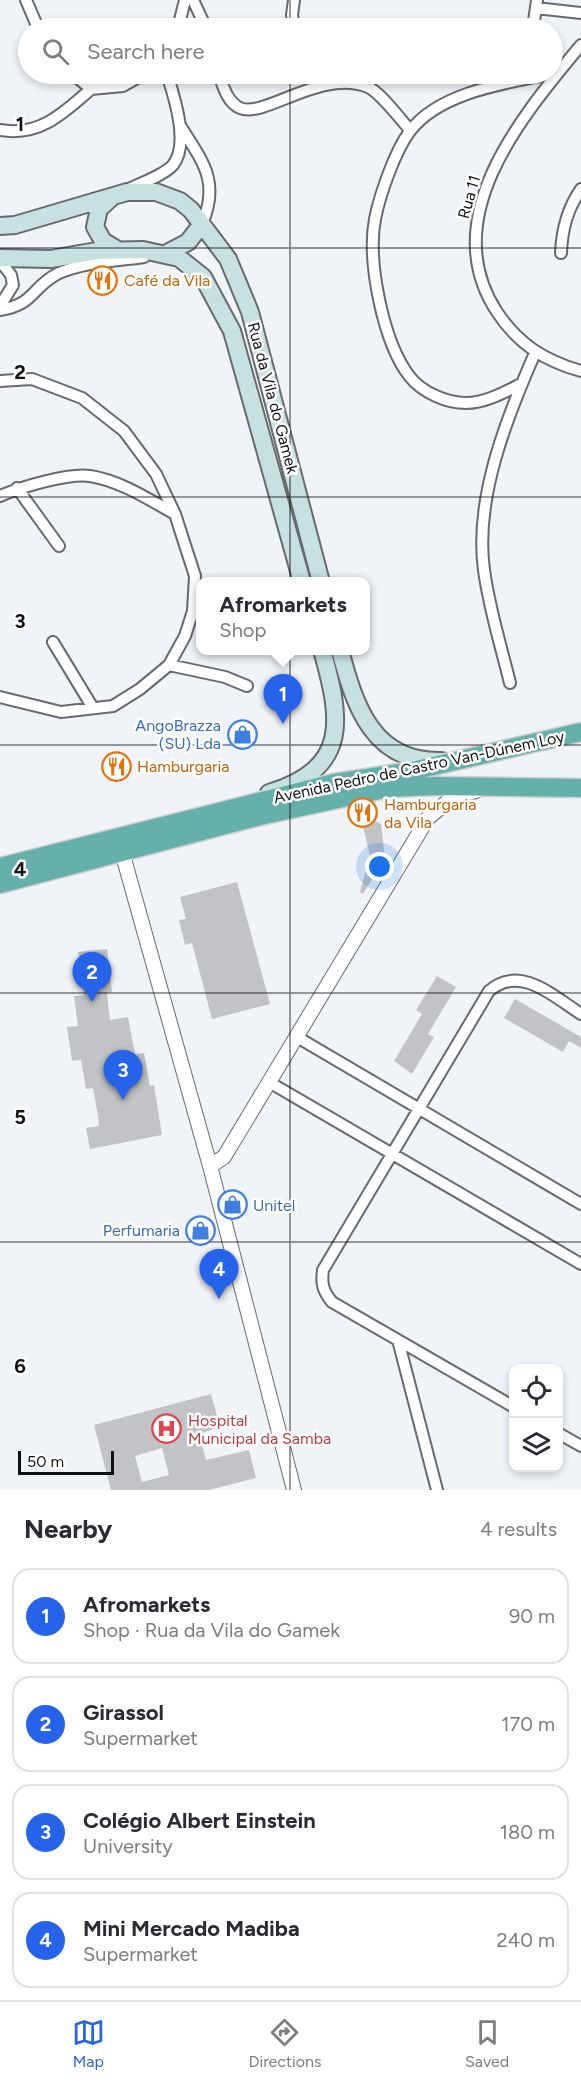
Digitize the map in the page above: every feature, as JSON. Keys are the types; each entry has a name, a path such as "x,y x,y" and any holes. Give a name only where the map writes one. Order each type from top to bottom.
{"highway":[{"name":"Avenida Pedro de Castro Van-Dúnem Loy","path":"0,867 252,801 465,759 581,732"},
{"name":"Avenida Pedro de Castro Van-Dúnem Loy","path":"0,884 260,816 389,788 518,786 581,788"}],"main road":[{"name":"Rua da Vila do Gamek","path":"0,226 32,220 141,191 169,195 190,210 228,259 250,312 320,577"},
{"path":"113,197 99,209 95,227 104,241 118,249"},
{"path":"167,253 188,242 202,224"},
{"name":"Rua da Vila do Gamek","path":"0,260 51,259 118,249 167,253 179,258 203,277 232,331 301,577"},
{"path":"252,801 314,771 331,746 337,712 323,655"},
{"path":"341,655 368,726 377,737 405,757 433,761 465,759"}],"street":[{"path":"26,0 34,18"},
{"path":"180,18 185,0"},
{"path":"193,0 201,18"},
{"path":"292,18 294,0"},
{"path":"536,4 581,13"},
{"name":"Rua 11","path":"563,64 581,45"},
{"path":"85,84 91,89"},
{"path":"0,130 25,131 42,127 91,89 126,84"},
{"path":"170,84 181,127 208,170 210,198 202,224"},
{"path":"223,84 230,101 241,109 256,110 328,84"},
{"path":"358,84 371,88 410,130"},
{"path":"502,84 483,88 442,104 410,130 394,160 375,220 374,263 391,341 410,378 425,390 448,401 467,403 501,393 521,384"},
{"name":"Rua 11","path":"547,84 501,154 486,184 477,216 475,244 478,271 489,301 506,326 535,353 581,371"},
{"path":"113,197 173,164 177,157 181,127"},
{"path":"561,253 562,234 570,205 581,189"},
{"path":"0,310 18,307 34,295 44,283 58,274 106,262 167,253"},
{"path":"0,260 10,275 13,285 0,306"},
{"path":"510,682 488,595 483,568 483,542 493,466 521,384 535,353"},
{"path":"0,381 32,379 82,398 124,431 156,474 175,514 195,576 193,611 185,636 169,665 140,689 113,706 61,711 0,698"},
{"path":"0,496 17,488 89,476 129,488 175,514"},
{"path":"17,488 59,546"},
{"path":"53,642 93,708"},
{"path":"169,665 225,677 247,686"},
{"path":"210,1166 224,1157 428,818 453,797 518,786"},
{"path":"122,852 210,1166 294,1490"},
{"path":"509,1405 332,1302 324,1293 321,1281 323,1270 489,992 498,984 510,979 523,981 581,1014"},
{"path":"297,1037 581,1204"},
{"path":"269,1082 581,1264"},
{"path":"398,1340 437,1490"},
{"path":"563,1436 581,1446"}],"building":[{"path":"360,814 381,824 385,858 363,894 360,892 370,856"},
{"path":"237,882 270,1004 212,1019 192,943 185,945 179,920 186,919 180,897"},
{"path":"107,949 112,992 107,993 110,1020 128,1017 135,1054 144,1053 150,1086 154,1085 162,1135 90,1149 86,1128 99,1126 93,1088 86,1089 81,1060 72,1061 67,1027 78,1026 74,996 84,995 78,952"},
{"path":"437,976 456,987 428,1034 434,1037 412,1074 394,1061 422,1014 416,1010"},
{"path":"515,999 581,1037 581,1048 569,1041 563,1052 504,1018"},
{"path":"211,1394 220,1427 199,1434 206,1460 249,1450 256,1478 209,1490 111,1490 94,1425","holes":["162,1448 169,1475 142,1482 135,1456"]}],"place":[{"name":"Café da Vila","path":"103,280"},
{"name":"Afromarkets","path":"283,724"},
{"name":"AngoBrazza (SU) Lda","path":"242,734"},
{"name":"Hamburgaria","path":"116,766"},
{"name":"Hamburgaria da Vila","path":"363,813"},
{"name":"Girassol","path":"92,1002"},
{"name":"Colégio Albert Einstein","path":"123,1100"},
{"name":"Unitel","path":"232,1205"},
{"name":"Perfumaria","path":"201,1230"},
{"name":"Mini Mercado Madiba","path":"219,1299"},
{"name":"Hospital Municipal da Samba","path":"167,1429"}]}
